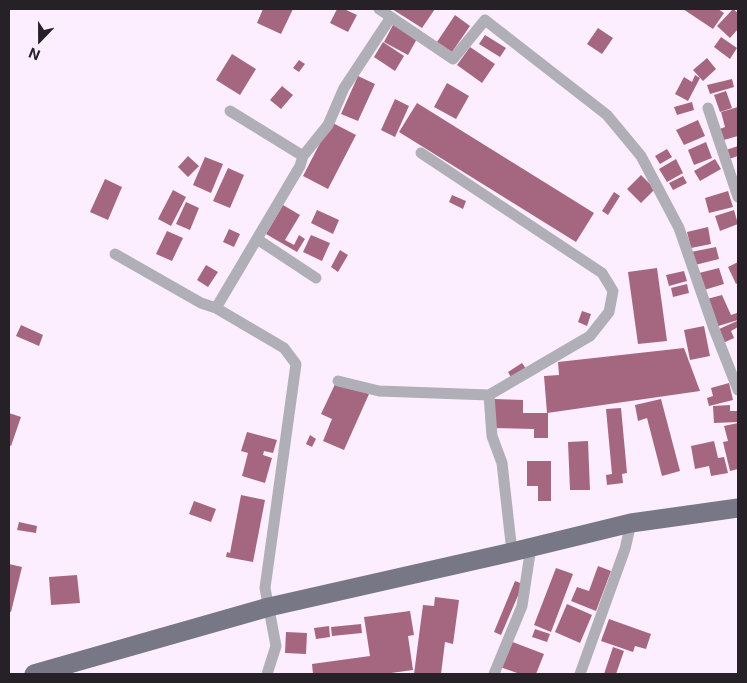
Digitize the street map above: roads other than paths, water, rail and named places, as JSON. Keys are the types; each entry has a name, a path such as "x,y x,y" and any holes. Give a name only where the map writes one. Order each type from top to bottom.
{"main road":[{"path":"34,674 269,608 631,523 738,508"}],"street":[{"path":"378,9 454,59 484,20 607,115 642,156 679,228 714,329 738,390"},
{"path":"216,308 300,166 303,156 328,124 344,88 390,17"},
{"path":"708,108 738,197"},
{"path":"230,111 303,156"},
{"path":"338,380 379,391 489,394 590,336 609,312 613,290 602,273 421,154"},
{"path":"257,240 316,278"},
{"path":"115,254 201,303 216,308 284,348 296,364 265,588 276,646 267,674"},
{"path":"489,394 492,436 502,463 512,552"},
{"path":"580,674 625,549 631,523"},
{"path":"494,674 522,606 531,548"}]}
